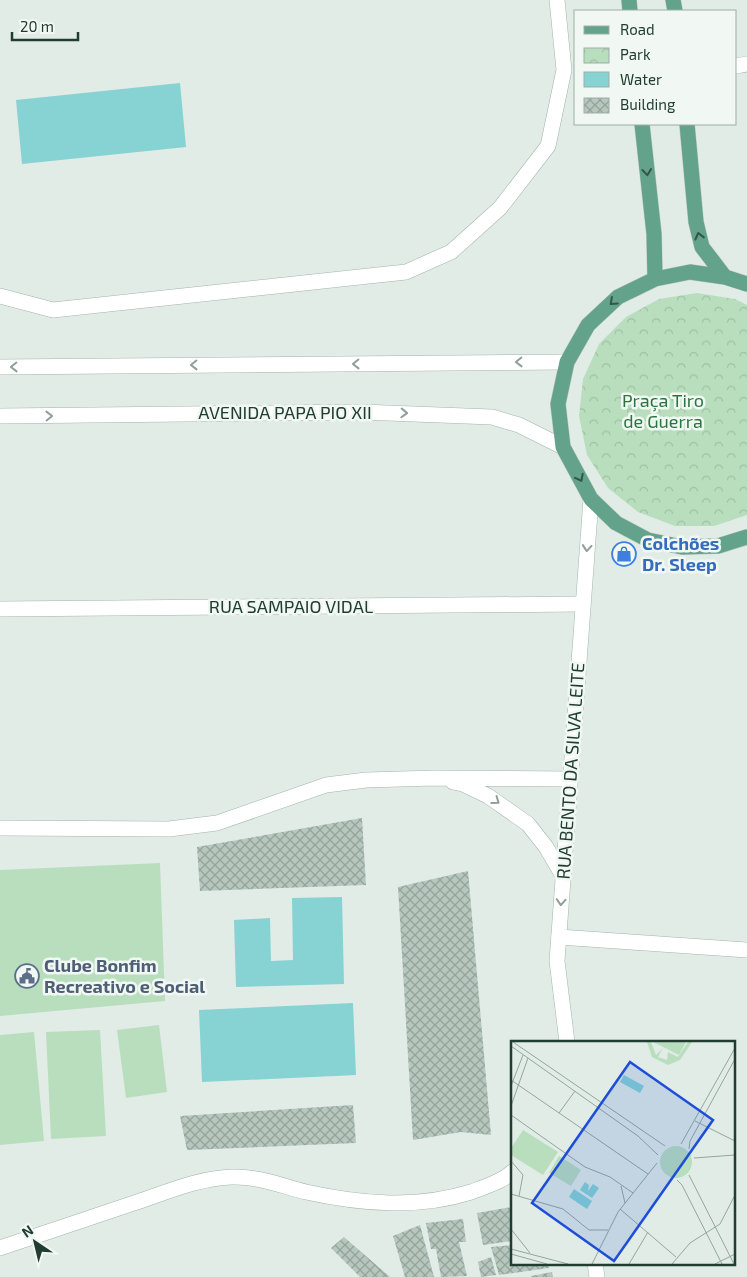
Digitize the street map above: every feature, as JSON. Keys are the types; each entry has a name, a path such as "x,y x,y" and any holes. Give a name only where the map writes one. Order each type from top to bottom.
{"main road":[{"path":"642,125 654,234 655,279"},
{"path":"687,125 698,230 702,247 725,277"},
{"path":"747,284 725,277 690,272 655,279 618,297 588,326 568,362 558,404 563,447 591,499 616,523 648,540 682,547 718,546 747,538"}],"street":[{"path":"0,296 53,310 406,272 451,252 500,208 548,146 564,70 557,0"},
{"path":"0,367 568,362"},
{"name":"AVENIDA PAPA PIO XII","path":"0,416 361,412 492,417 519,425 563,447"},
{"name":"RUA BENTO DA SILVA LEITE","path":"567,1041 557,961 591,499"},
{"name":"RUA SAMPAIO VIDAL","path":"0,609 582,604"},
{"path":"0,828 169,828 217,823 326,785 366,780 435,778 571,779"},
{"path":"435,778 463,784 488,796 528,824 546,847 563,876"},
{"path":"559,937 747,950"},
{"path":"0,1248 182,1187 216,1178 234,1177 257,1180 320,1195 359,1201 396,1203 430,1201 460,1195 485,1187 511,1175"},
{"path":"595,1264 597,1277"}],"green space":[{"name":"Praça Tiro de Guerra","path":"697,293 735,299 747,305 747,515 714,526 675,526 638,512 608,488 587,455 579,416 583,379 599,344 626,317 659,299"},
{"path":"160,863 165,1001 0,1016 0,870"},
{"path":"159,1025 167,1092 126,1098 117,1030"},
{"path":"100,1030 106,1136 51,1139 46,1032"},
{"path":"34,1032 44,1141 0,1145 0,1035"}],"water":[{"path":"180,83 186,147 22,164 16,100"},
{"path":"342,897 344,984 236,987 234,920 270,918 271,961 293,960 292,898"},
{"path":"353,1003 356,1075 202,1082 199,1010"}],"building":[{"path":"362,818 366,885 200,891 197,847"},
{"path":"468,871 491,1135 461,1132 413,1140 398,887"},
{"path":"353,1105 356,1143 187,1150 180,1116"},
{"path":"511,1207 511,1241 483,1245 477,1213"},
{"path":"463,1219 466,1242 459,1242 467,1276 441,1277 436,1249 431,1249 426,1223"},
{"path":"420,1225 434,1277 405,1277 393,1236"},
{"path":"344,1237 390,1277 360,1277 331,1248"},
{"path":"511,1245 511,1264 548,1264 549,1268 499,1275 491,1247"},
{"path":"491,1257 496,1275 481,1277 478,1262"},
{"path":"552,1272 553,1277 531,1277 531,1276"}],"place":[{"name":"Colchões Dr. Sleep","path":"624,554"},
{"name":"Clube Bonfim Recreativo e Social","path":"27,976"}]}
